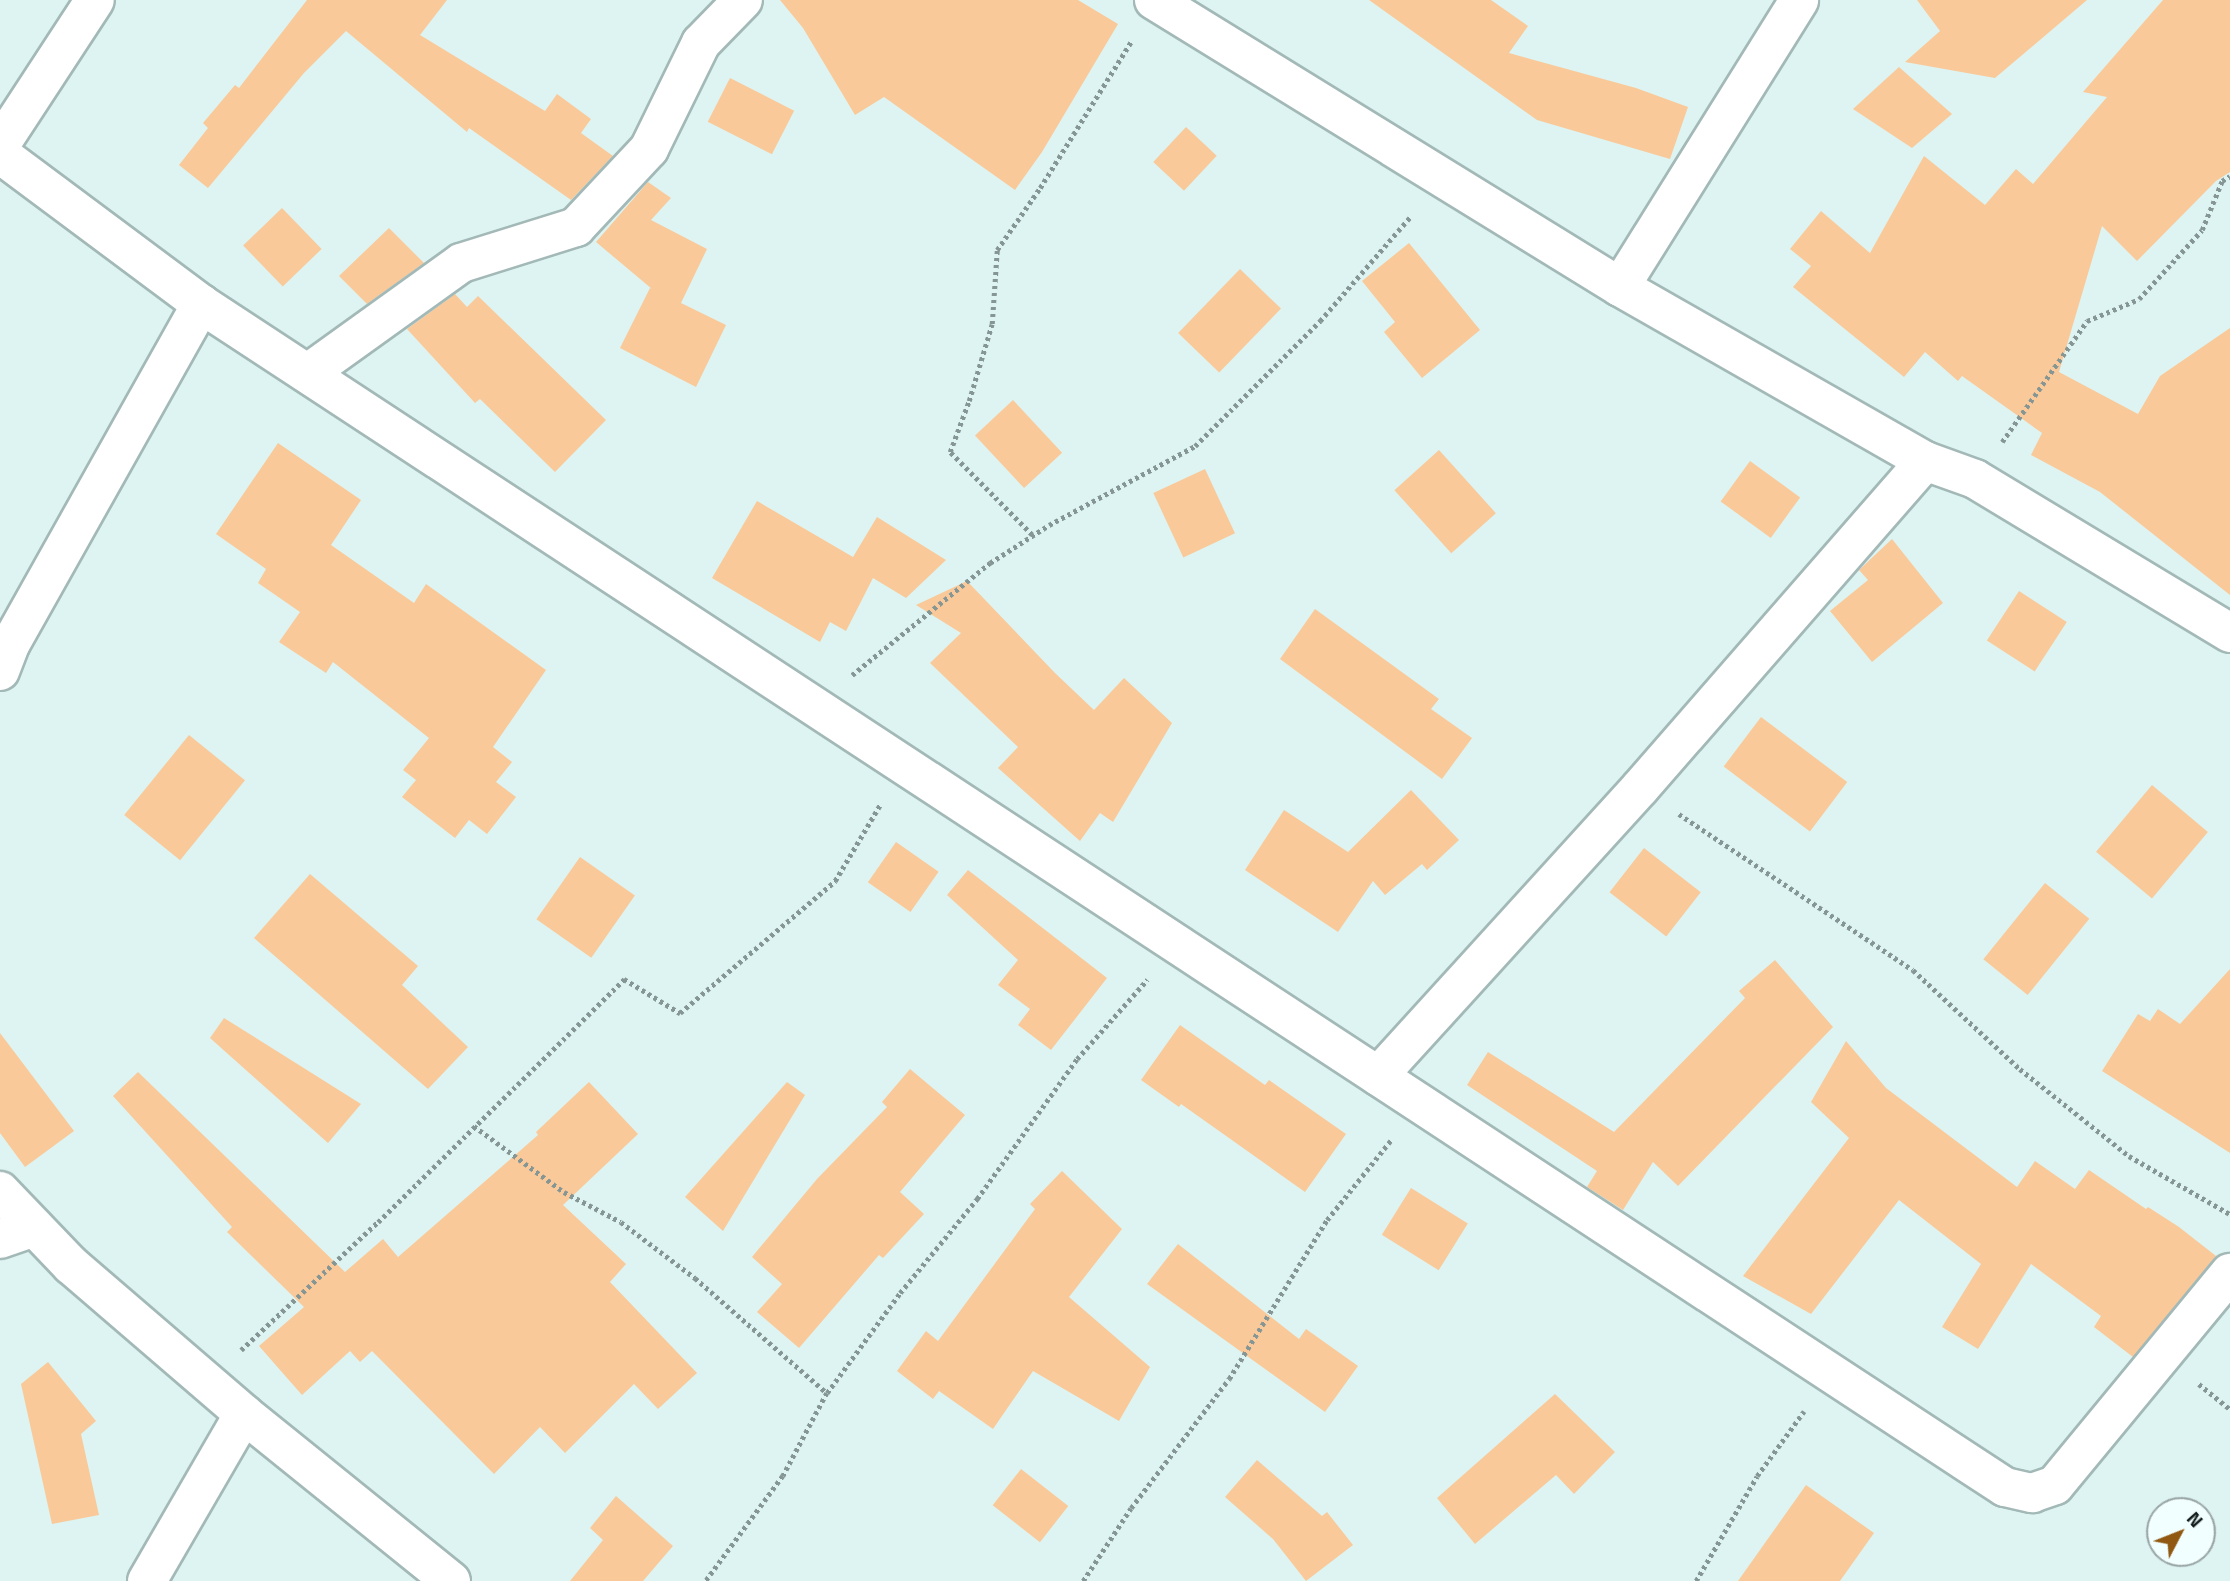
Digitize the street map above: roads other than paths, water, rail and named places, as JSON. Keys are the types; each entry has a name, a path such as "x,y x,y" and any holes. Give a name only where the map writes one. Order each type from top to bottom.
{"street":[{"path":"0,145 95,0"},
{"path":"308,373 461,263 576,227 649,149 701,43 743,0"},
{"path":"1156,0 1620,287 1925,461 1975,479 2230,634"},
{"path":"1620,287 1799,0"},
{"path":"0,154 201,304 2005,1487 2032,1493 2056,1485 2230,1273"},
{"path":"0,671 11,643 201,304"},
{"path":"1378,1076 1640,788 1925,461"},
{"path":"0,1191 17,1233 71,1265 244,1414 451,1581"},
{"path":"146,1581 244,1414"}]}
